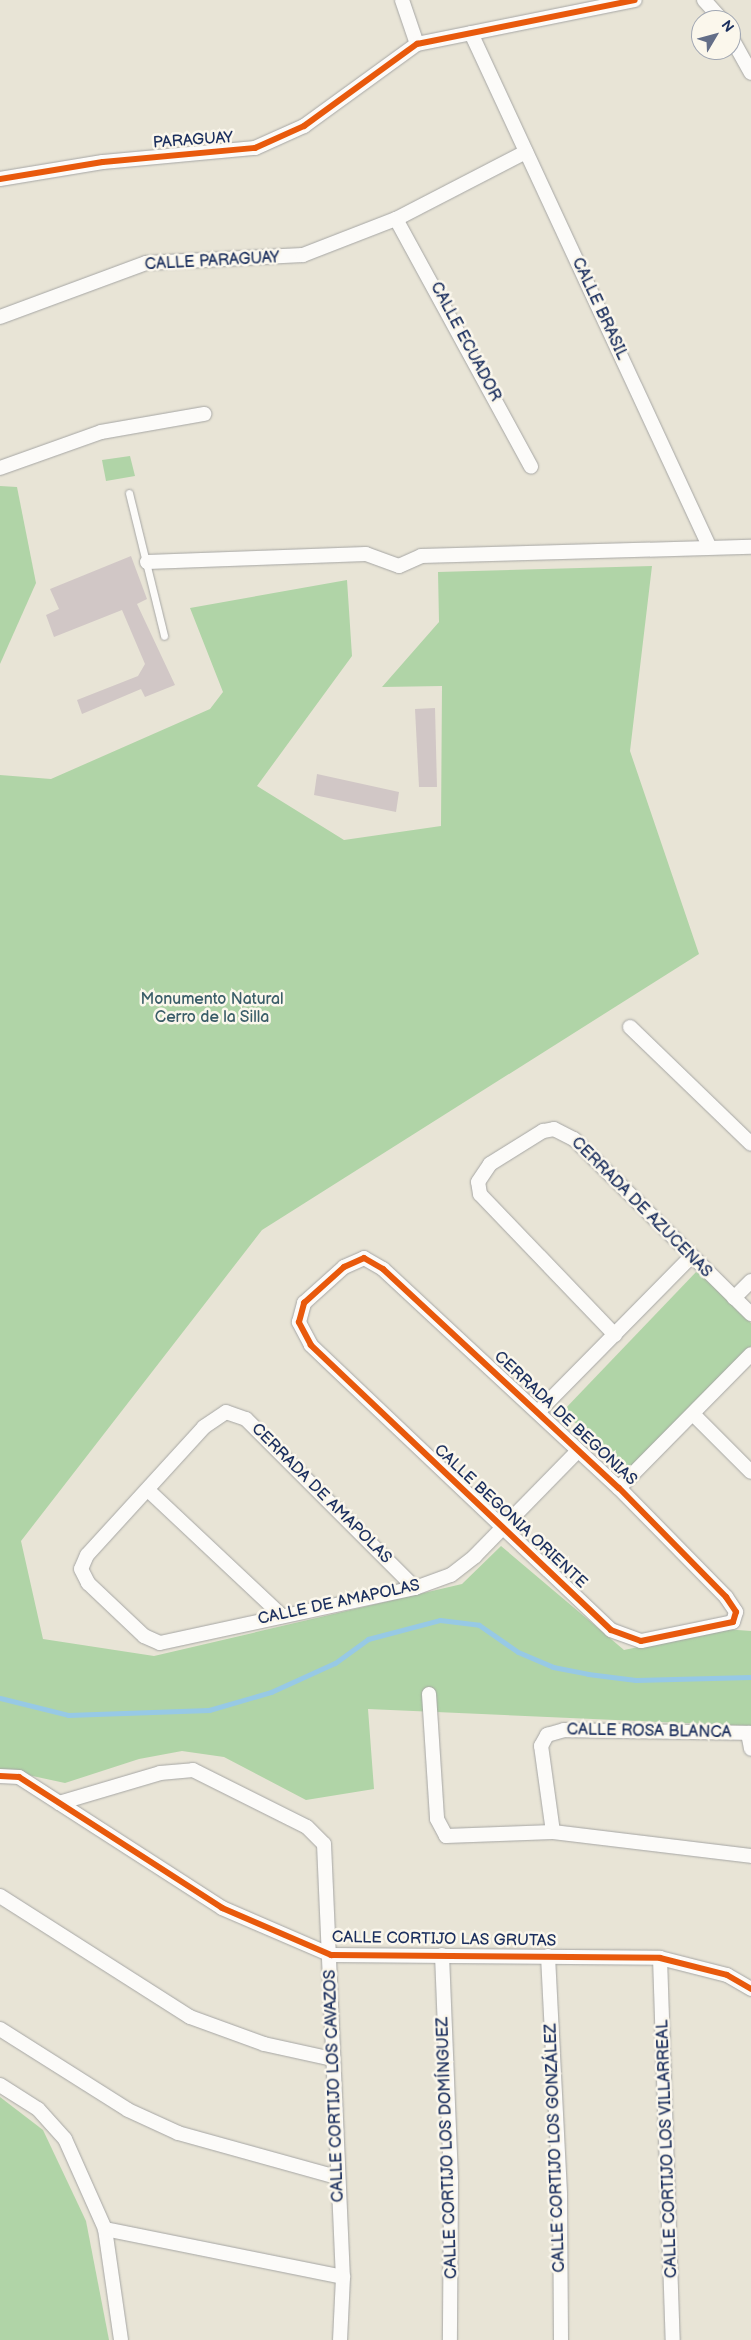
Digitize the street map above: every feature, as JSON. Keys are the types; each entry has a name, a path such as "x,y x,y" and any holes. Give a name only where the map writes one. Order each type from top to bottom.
{"street":[{"path":"402,0 417,44 635,0"},
{"path":"704,0 713,10"},
{"name":"CALLE BRASIL","path":"471,33 709,546"},
{"name":"PARAGUAY","path":"0,179 103,162 255,148 304,126 417,44"},
{"path":"741,55 751,73"},
{"name":"CALLE PARAGUAY","path":"0,317 146,263 303,255 396,219 526,152"},
{"name":"CALLE ECUADOR","path":"396,219 531,467"},
{"path":"0,468 101,432 204,414"},
{"path":"147,562 366,554 399,566 422,556 498,557 709,546 751,547"},
{"path":"630,1027 751,1144"},
{"name":"CERRADA DE AZUCENAS","path":"615,1335 486,1205 478,1182 490,1164 543,1131 564,1132 690,1258 751,1314"},
{"name":"CALLE BEGONIA ORIENTE","path":"364,1258 344,1266 304,1303 298,1322 311,1345 502,1530 600,1621 632,1641 727,1625 733,1622 736,1612"},
{"name":"CERRADA DE BEGONIAS","path":"364,1258 384,1269 619,1488 736,1612"},
{"path":"538,1412 690,1258"},
{"path":"734,1298 751,1281"},
{"path":"619,1488 695,1416 751,1354"},
{"name":"CERRADA DE AMAPOLAS","path":"81,1569 87,1555 149,1491 215,1416 236,1413 415,1588"},
{"path":"695,1416 751,1472"},
{"name":"CALLE DE AMAPOLAS","path":"81,1569 95,1590 144,1636 160,1643 415,1588 451,1575 502,1530 578,1451"},
{"path":"149,1491 282,1616"},
{"path":"429,1694 441,1832 452,1838 553,1832 751,1856"},
{"name":"CALLE ROSA BLANCA","path":"553,1832 541,1746 547,1735 564,1730 749,1733"},
{"path":"749,1733 751,1749"},
{"name":"CALLE CORTIJO LOS CAVAZOS","path":"58,1803 160,1772 193,1770 318,1834 326,1857 331,1955 332,2059 343,2277 340,2340"},
{"name":"CALLE CORTIJO LAS GRUTAS","path":"0,1776 19,1777 222,1908 331,1955 660,1958 705,1968 751,1988"},
{"path":"0,1896 190,2017 264,2044 332,2059"},
{"name":"CALLE CORTIJO LOS DOMÍNGUEZ","path":"442,1955 451,2182 450,2340"},
{"name":"CALLE CORTIJO LOS GONZÁLEZ","path":"548,1956 560,2195 561,2340"},
{"name":"CALLE CORTIJO LOS VILLARREAL","path":"660,1958 673,2340"},
{"path":"0,2029 128,2110 178,2133 338,2177"},
{"path":"0,2085 38,2109 64,2139 104,2229 121,2340"},
{"path":"104,2229 343,2277"}],"lane":[{"path":"129,493 164,636"}],"green space":[{"path":"130,456 135,476 106,481 102,460"},
{"path":"0,486 17,487 36,583 0,664"},
{"name":"Monumento Natural Cerro de la Silla","path":"652,566 630,751 699,954 262,1230 21,1541 43,1639 154,1656 462,1584 501,1546 624,1650 724,1629 751,1631 751,1726 368,1709 374,1789 306,1800 224,1757 182,1751 139,1759 65,1783 0,1769 0,775 51,779 210,709 223,692 190,608 347,580 352,656 257,786 344,840 441,826 442,686 382,687 439,622 438,572"},
{"path":"697,1271 751,1323 751,1346 629,1474 563,1411"},
{"path":"0,2097 43,2130 86,2221 109,2340 0,2340"}],"building":[{"path":"131,556 147,599 137,604 175,685 145,697 141,689 82,714 77,700 138,676 145,664 122,610 54,637 46,615 59,609 50,589"},
{"path":"435,708 437,787 419,787 415,709"},
{"path":"317,774 399,792 396,812 314,795"}],"waterway":[{"path":"0,1698 68,1715 209,1710 271,1692 335,1663 368,1639 440,1620 479,1625 518,1652 553,1667 588,1674 636,1680 751,1677"}],"cycle path":[{"path":"0,179 103,162 255,148 304,126 417,44 635,0"},
{"path":"364,1258 383,1269 619,1488 726,1597 736,1612 733,1622 641,1641 611,1630 311,1345 299,1322 304,1303 344,1267 364,1258"},
{"path":"0,1776 19,1777 222,1908 331,1955 660,1958 727,1975 751,1989"}]}
